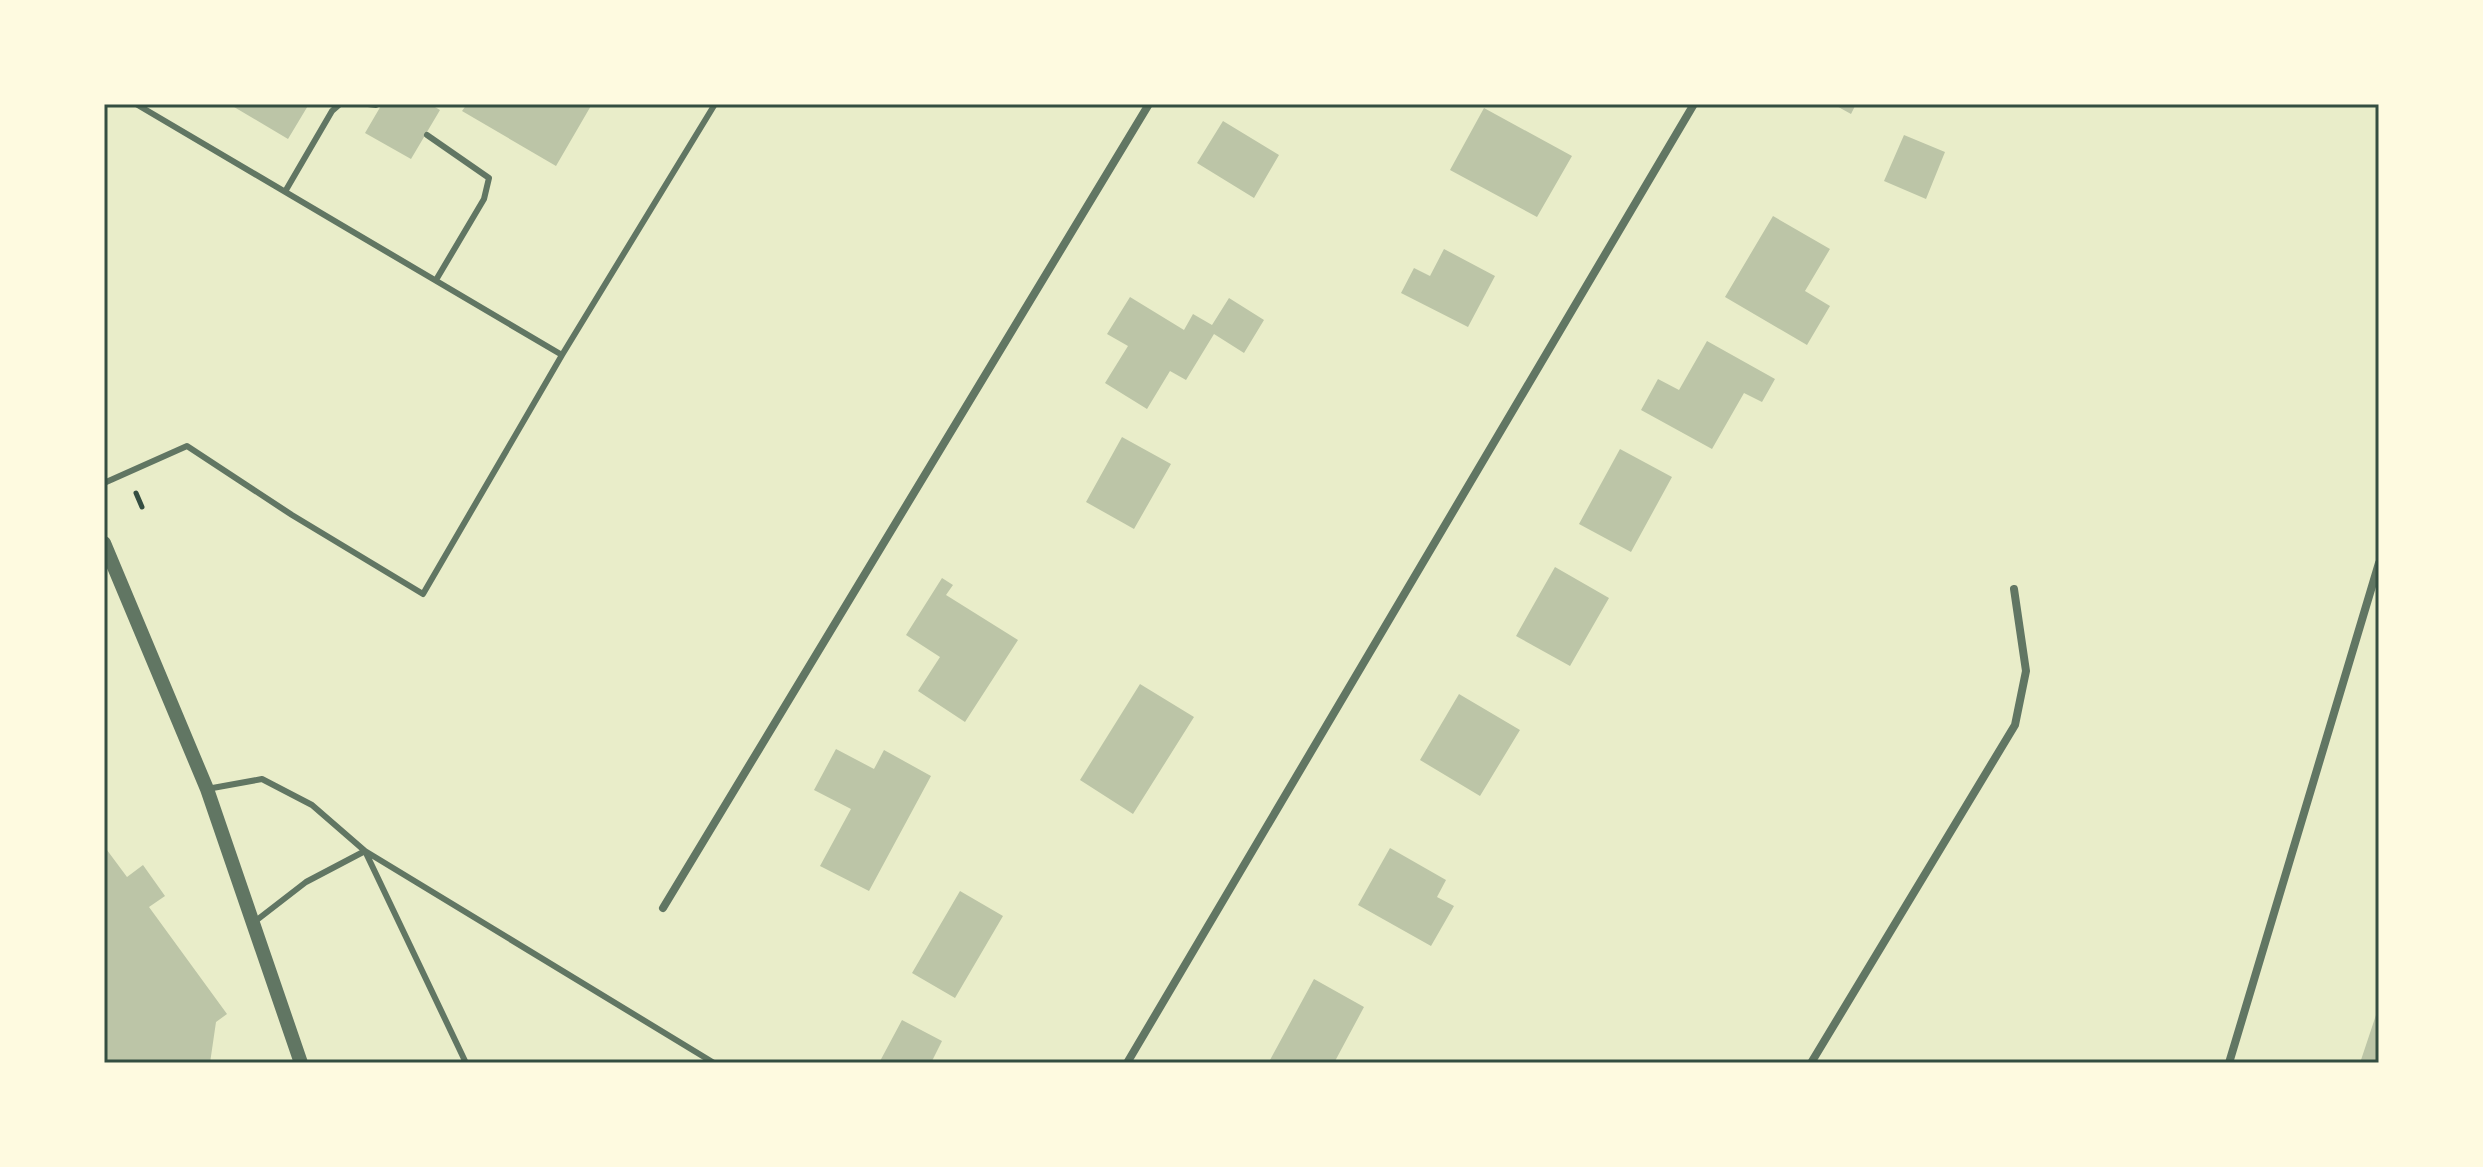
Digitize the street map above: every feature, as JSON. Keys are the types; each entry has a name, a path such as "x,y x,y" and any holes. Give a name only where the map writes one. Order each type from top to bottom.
{"street":[{"path":"663,908 1149,104"},
{"path":"1127,1063 1694,104"},
{"path":"104,543 207,789 301,1063"},
{"path":"2229,1063 2379,563"},
{"path":"1811,1063 2015,725 2026,671 2014,589"}],"lane":[{"path":"136,104 562,355"},
{"path":"286,190 332,111 340,104"},
{"path":"104,483 187,446 292,515 423,594 562,355 715,104"},
{"path":"427,135 489,178 484,199 436,280"},
{"path":"207,789 262,779 312,805 365,851 714,1063"},
{"path":"253,923 306,882 365,851"},
{"path":"365,851 466,1063"}],"building":[{"path":"229,104 309,104 288,139"},
{"path":"382,104 430,104 440,110 411,159 365,133"},
{"path":"467,104 592,104 556,166 462,111"},
{"path":"1833,104 1856,104 1851,114"},
{"path":"1484,108 1572,156 1537,217 1450,170"},
{"path":"1223,121 1279,155 1254,198 1197,163"},
{"path":"1904,135 1945,152 1926,199 1884,181"},
{"path":"1773,216 1830,249 1805,291 1830,306 1807,345 1725,297"},
{"path":"1444,249 1495,276 1468,327 1401,293 1414,268 1430,276"},
{"path":"1130,297 1184,330 1193,314 1212,325 1229,298 1264,320 1244,353 1214,334 1186,380 1170,371 1147,409 1105,383 1128,346 1107,334"},
{"path":"1707,341 1775,379 1762,402 1744,393 1712,449 1641,410 1658,379 1679,390"},
{"path":"1122,437 1171,464 1134,529 1086,502"},
{"path":"1620,449 1672,477 1631,552 1579,524"},
{"path":"1555,567 1609,598 1570,666 1516,636"},
{"path":"942,578 953,585 946,595 1018,640 965,722 918,691 940,657 906,635"},
{"path":"1140,684 1194,717 1133,814 1080,780"},
{"path":"1459,694 1520,730 1480,796 1420,760"},
{"path":"836,749 874,769 884,750 931,776 869,891 820,866 851,809 814,790"},
{"path":"104,846 127,877 143,865 165,896 149,907 227,1014 216,1022 210,1063 104,1063"},
{"path":"1390,848 1446,880 1437,897 1454,906 1431,946 1358,905"},
{"path":"960,891 1003,916 955,998 912,973"},
{"path":"1314,979 1364,1007 1334,1063 1275,1063 1270,1060"},
{"path":"2378,1009 2379,1063 2360,1063"},
{"path":"902,1020 942,1041 931,1063 879,1063"}]}
